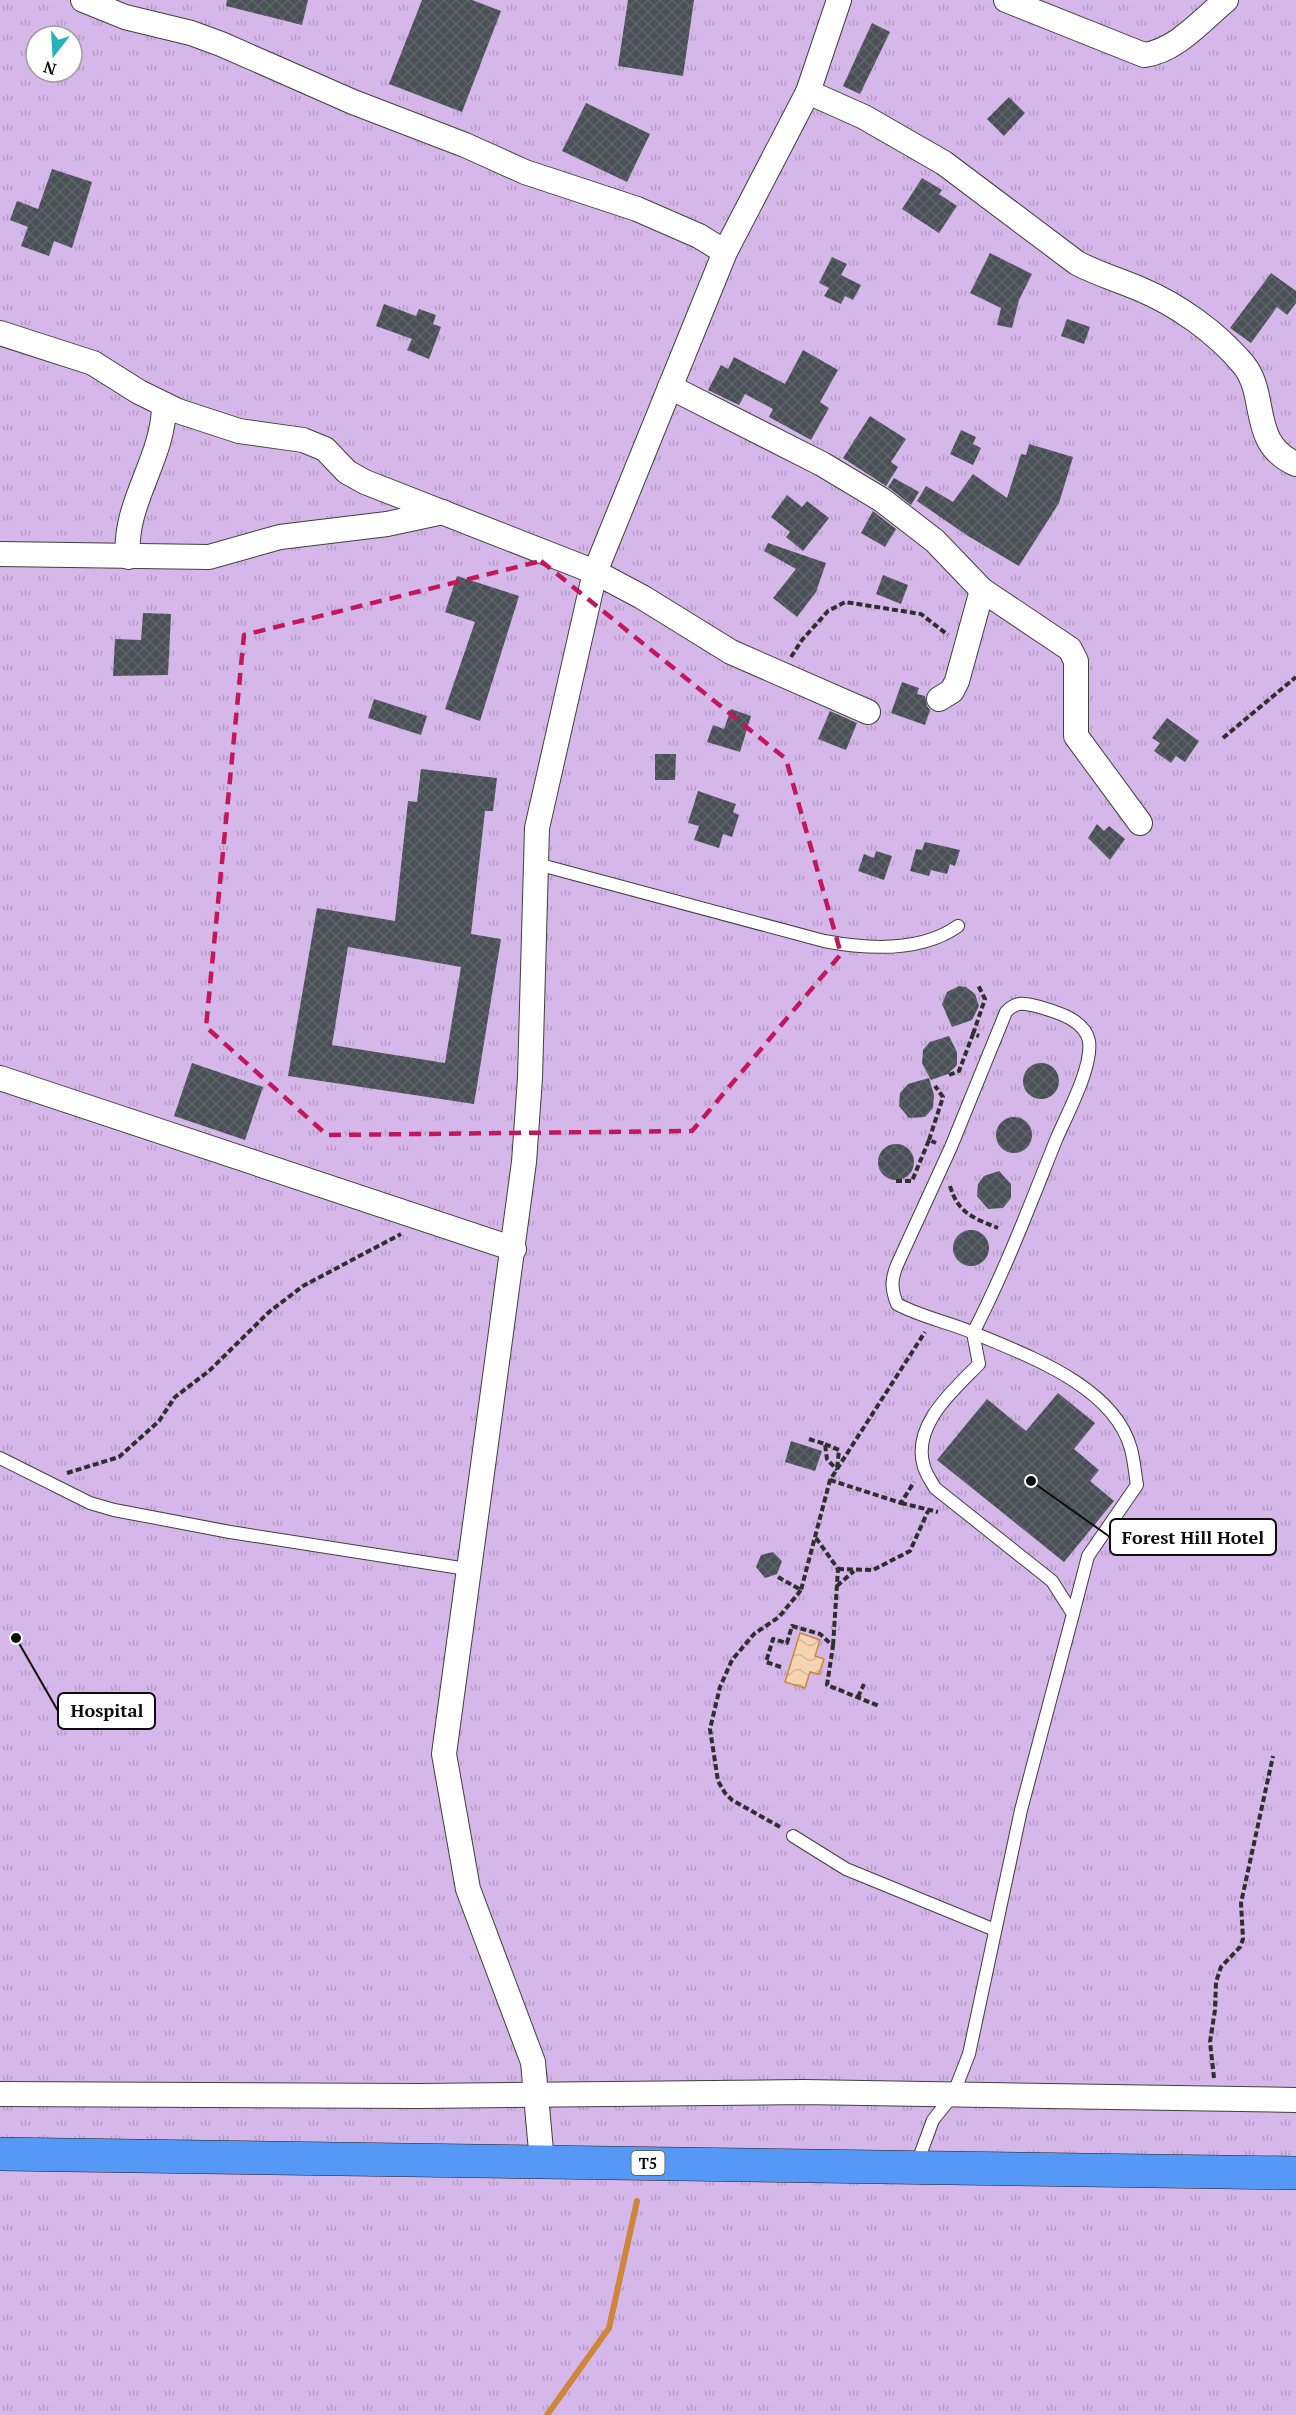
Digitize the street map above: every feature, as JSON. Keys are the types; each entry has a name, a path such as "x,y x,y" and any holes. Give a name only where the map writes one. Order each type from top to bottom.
{"highway":[{"name":"T5","path":"0,2154 1296,2173"}],"street":[{"path":"83,0 125,17 191,33 221,44 353,102 465,145 525,172 636,209 699,236 725,252"},
{"path":"542,2162 534,2062 468,1889 447,1782 444,1754 467,1569 514,1249 530,1078 537,828 595,572 725,252 808,92 839,0"},
{"path":"1006,0 1144,55 1156,54 1171,45 1226,0"},
{"path":"808,92 864,117 944,163 1077,263 1097,274 1162,299 1207,330 1226,346 1250,372 1268,440 1279,453 1296,464"},
{"path":"0,333 93,363 164,405 239,431 303,440 325,449 347,472 365,482 595,572 642,597 731,652 868,712"},
{"path":"670,387 822,464 882,500 935,541 982,590 1074,653 1076,661 1076,735 1140,823"},
{"path":"128,557 128,529 162,432 164,405"},
{"path":"0,554 209,557 280,537 387,524 443,512"},
{"path":"939,699 952,691 966,652 982,590"},
{"path":"0,1078 514,1249"},
{"path":"0,2094 803,2092 1296,2100"}],"lane":[{"path":"537,864 824,941 860,948 930,940 958,927"},
{"path":"915,2167 933,2120 953,2095 969,2054 1021,1810 1074,1614 1088,1556 1137,1485 1131,1447 1109,1407 1067,1374 973,1333 897,1304 891,1279 937,1178 1006,1012 1013,1004 1023,1003 1072,1019 1084,1030 1089,1041 1084,1069 1030,1203 973,1333 979,1364 947,1398 929,1422 923,1449 924,1466 935,1488 966,1515 1052,1581 1074,1614"},
{"path":"0,1458 90,1503 114,1510 230,1532 467,1569"},
{"path":"793,1836 846,1869 994,1930"}],"path":[{"path":"781,674 814,625 828,610 845,602 921,614 933,621 966,652"},
{"path":"1223,738 1296,677"},
{"path":"973,1034 986,999 978,985"},
{"path":"948,1075 959,1071 965,1055"},
{"path":"928,1140 943,1096 935,1086"},
{"path":"896,1181 912,1181 918,1164"},
{"path":"937,1178 950,1184 956,1204 966,1213 998,1228"},
{"path":"41,1478 100,1465 119,1458 159,1421 175,1397 209,1371 269,1312 303,1286 343,1263 429,1221"},
{"path":"793,1836 772,1821 732,1800 718,1781 710,1729 720,1687 732,1660 754,1634 779,1617 801,1590 830,1480 933,1319"},
{"path":"809,1439 839,1450 837,1470"},
{"path":"825,1444 827,1459 837,1470"},
{"path":"901,1503 924,1466"},
{"path":"830,1480 928,1511 966,1515"},
{"path":"838,1569 873,1570 910,1551 928,1511"},
{"path":"816,1537 838,1569 828,1685 879,1706"},
{"path":"837,1586 854,1570"},
{"path":"778,1577 801,1590"},
{"path":"781,1667 766,1662 773,1639 787,1643 792,1626 820,1634 833,1646"},
{"path":"858,1697 864,1684"},
{"path":"1217,2099 1210,2042 1215,2010 1215,1990 1221,1967 1240,1947 1243,1939 1241,1903 1273,1756"}],"highlighted area":[{"path":"541,561 786,759 841,954 692,1131 327,1135 206,1027 244,635"}],"green space":[{"path":"0,0 1296,0 1296,2415 0,2415"}],"water":[{"path":"800,1633 820,1640 815,1656 824,1659 819,1674 810,1672 805,1688 785,1682"}],"building":[{"path":"227,0 308,0 302,25 226,6"},
{"path":"422,0 472,0 501,11 462,112 389,84"},
{"path":"628,0 694,0 683,76 618,66"},
{"path":"872,23 890,32 860,94 843,86"},
{"path":"1009,97 1025,113 1004,136 987,119"},
{"path":"586,103 650,134 627,182 562,151"},
{"path":"52,169 92,182 72,248 54,241 49,256 21,246 28,227 10,220 17,201 38,209"},
{"path":"922,178 942,190 939,194 957,206 939,233 902,209"},
{"path":"990,253 1032,274 1019,300 1012,328 997,325 1001,308 970,293"},
{"path":"832,257 847,264 841,275 861,285 853,300 845,296 841,304 824,296 829,288 819,283"},
{"path":"1271,273 1296,291 1296,303 1287,315 1277,307 1251,343 1230,328"},
{"path":"384,304 416,316 419,309 436,315 433,324 441,327 429,359 407,350 412,339 376,326"},
{"path":"1067,319 1090,327 1084,344 1061,336"},
{"path":"803,350 838,370 820,402 829,408 811,440 769,417 773,409 745,394 739,405 708,390 721,365 728,369 734,357 785,384"},
{"path":"870,416 906,439 891,462 898,467 886,486 843,458"},
{"path":"961,430 976,437 973,444 981,448 973,465 950,454"},
{"path":"1029,444 1073,457 1059,503 1019,566 968,536 917,501 926,486 953,502 973,474 1007,498 1021,454 1026,455"},
{"path":"894,478 919,492 911,505 888,487"},
{"path":"787,495 802,507 807,501 829,518 803,551 786,537 790,532 771,517"},
{"path":"873,511 896,529 885,547 861,533"},
{"path":"768,543 826,563 816,592 797,617 773,598 796,569 764,551"},
{"path":"883,575 908,585 901,604 876,594"},
{"path":"457,576 519,596 480,721 445,709 475,622 445,612"},
{"path":"143,613 171,614 168,675 113,676 115,639 141,640"},
{"path":"902,682 919,688 917,694 925,696 930,710 925,725 891,713"},
{"path":"374,699 427,716 421,735 368,718"},
{"path":"731,709 751,716 740,752 707,742 713,725 724,729"},
{"path":"830,711 857,723 846,750 818,739"},
{"path":"1167,718 1199,741 1185,762 1176,756 1171,763 1154,751 1160,743 1152,738"},
{"path":"655,754 676,754 675,780 655,780"},
{"path":"421,769 497,778 493,811 485,811 471,934 501,939 474,1104 288,1076 317,908 395,921 408,801 417,802","holes":["348,947 461,967 445,1063 332,1045"]},
{"path":"698,791 736,804 733,812 739,815 732,837 723,834 719,848 694,840 699,826 688,823"},
{"path":"1097,824 1104,831 1109,826 1125,839 1110,860 1088,838"},
{"path":"925,842 960,850 955,866 950,864 947,874 931,870 929,876 910,871 916,849 922,850"},
{"path":"876,851 892,856 884,880 858,871 864,854 874,858"},
{"path":"959,986 966,987 975,994 979,1006 972,1020 952,1027 942,1004 947,992"},
{"path":"949,1036 957,1052 957,1065 948,1074 931,1080 922,1063 923,1050 930,1042"},
{"path":"192,1063 263,1087 245,1140 174,1116"},
{"path":"1041,1063 1054,1068 1059,1081 1054,1094 1041,1099 1028,1094 1023,1081 1028,1068"},
{"path":"929,1078 934,1095 933,1108 925,1117 909,1118 899,1106 900,1093 908,1084"},
{"path":"1014,1117 1027,1122 1032,1135 1027,1148 1014,1153 1001,1148 996,1135 1001,1122"},
{"path":"896,1144 909,1149 914,1162 909,1175 896,1180 883,1175 878,1162 883,1149"},
{"path":"999,1171 1011,1184 1011,1198 1003,1208 988,1209 977,1196 978,1184 984,1176"},
{"path":"971,1230 984,1235 989,1248 984,1261 971,1266 958,1261 953,1248 958,1235"},
{"path":"1058,1393 1095,1423 1074,1449 1099,1470 1090,1481 1114,1501 1064,1562 937,1460 987,1399 1026,1431"},
{"path":"791,1441 822,1451 815,1471 785,1462"},
{"path":"773,1552 782,1561 777,1574 765,1578 756,1567 761,1555"}],"waterway":[{"path":"547,2415 609,2328 637,2201"}],"place":[{"name":"Forest Hill Hotel","path":"1031,1481"},
{"name":"Hospital","path":"16,1638"}]}
